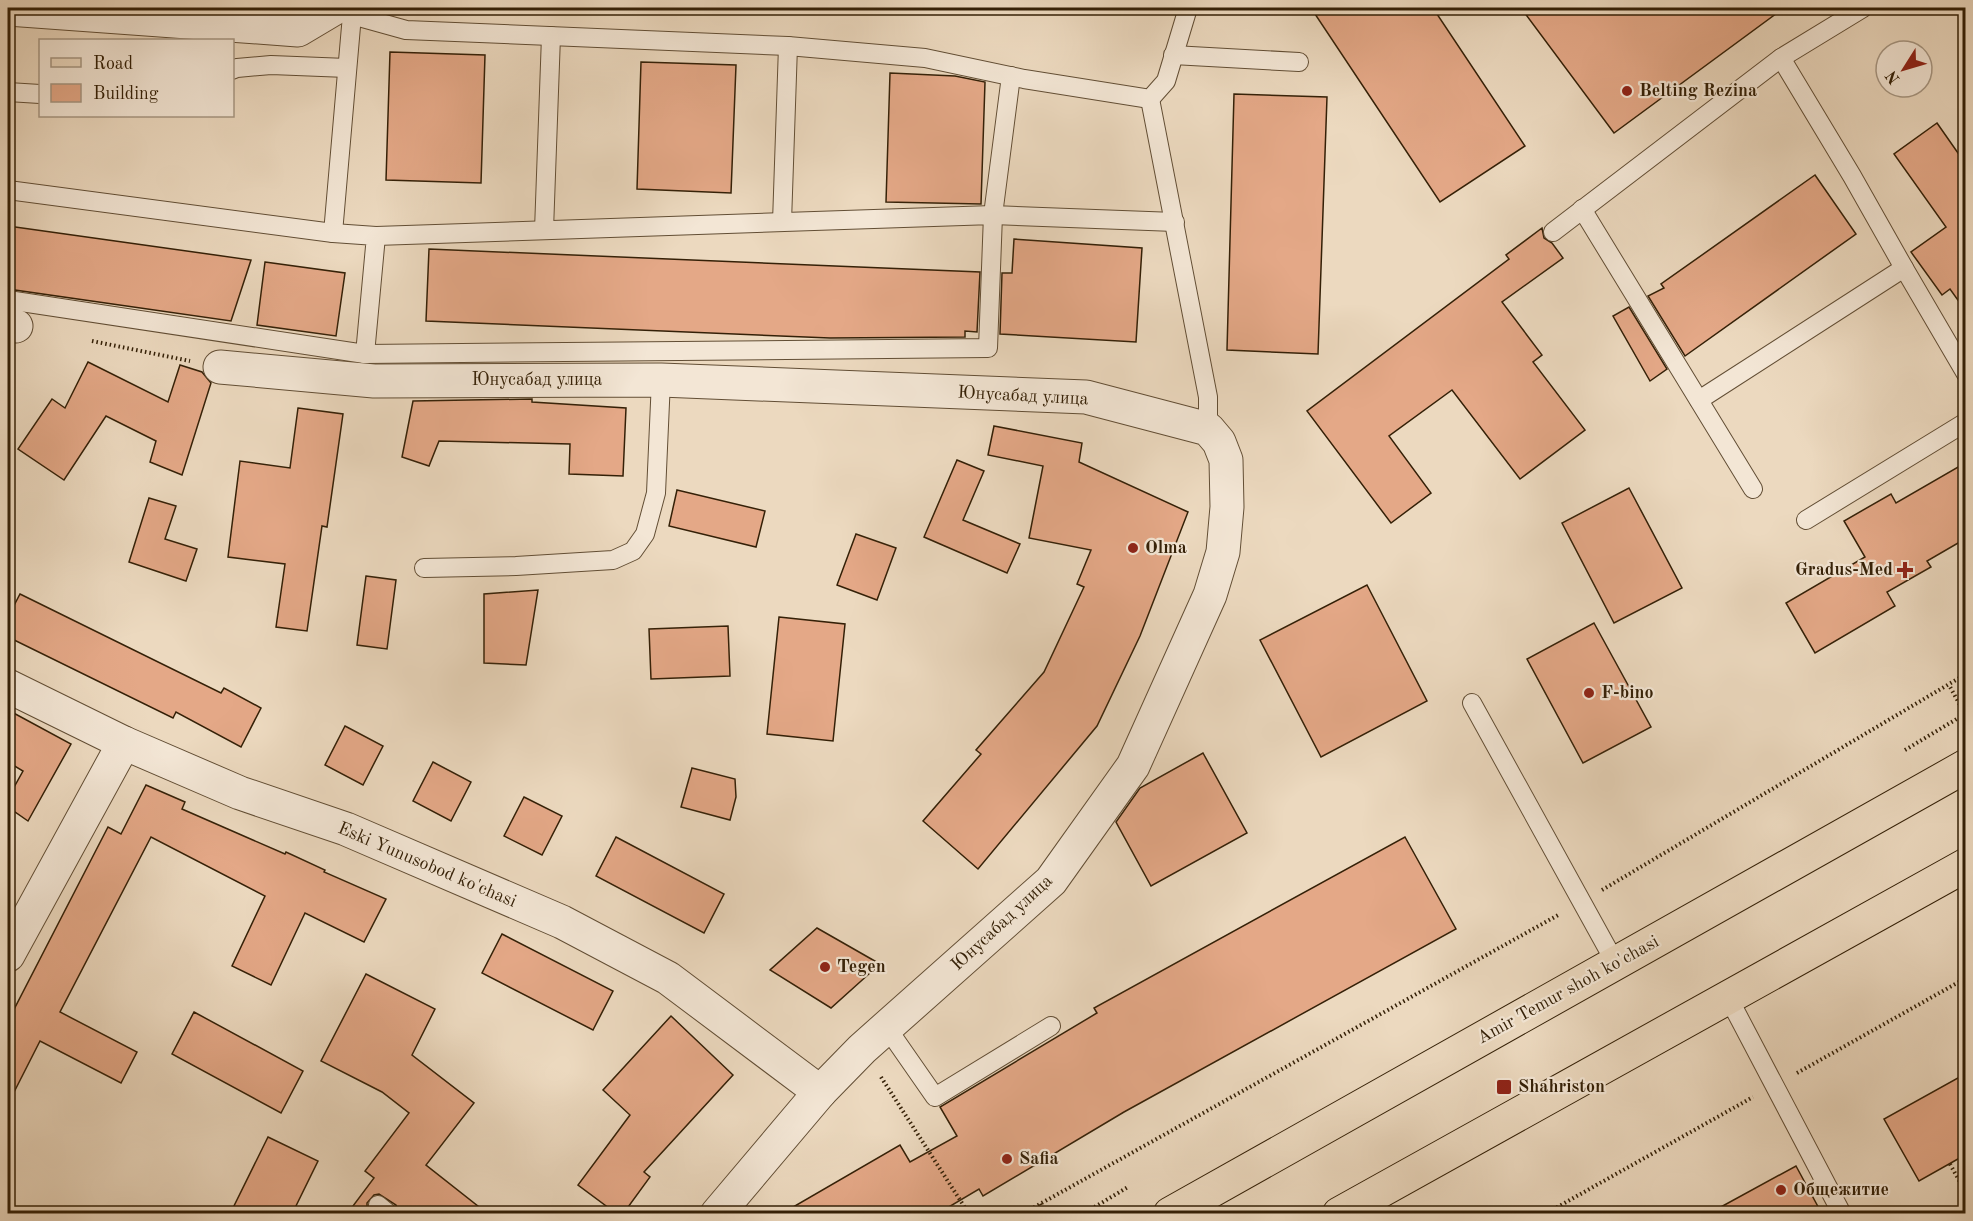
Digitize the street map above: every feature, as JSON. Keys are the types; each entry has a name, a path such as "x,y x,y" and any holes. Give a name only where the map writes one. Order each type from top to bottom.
{"main road":[{"name":"Amir Temur shoh ko'chasi","path":"1170,1214 1965,766"},
{"path":"1339,1214 1965,865"}],"street":[{"path":"8,9 298,30 345,10"},
{"name":"Юнусабад улица","path":"220,367 374,381 661,380 1086,397 1208,429 1219,442 1226,460 1227,507 1223,552 1210,595 1133,766 1051,881 862,1049 820,1092 717,1214"},
{"name":"Eski Yunusobod ko'chasi","path":"8,686 124,743 240,794 346,829 562,922 668,978 820,1092"},
{"path":"8,956 124,743"}],"lane":[{"path":"1150,99 1166,81 1188,8"},
{"path":"1553,232 1781,58 1863,8"},
{"path":"333,233 347,68 345,10 406,30 788,46 925,58 1011,76 1150,99"},
{"path":"544,230 551,36"},
{"path":"783,222 788,46"},
{"path":"1173,55 1299,62"},
{"path":"1781,58 1852,176 1965,374"},
{"path":"234,69 271,65 347,68"},
{"path":"10,317 365,354 988,348 993,215 1011,76"},
{"path":"8,92 39,94"},
{"path":"1150,99 1208,397 1208,429"},
{"path":"8,190 333,233 376,236 993,215 1175,222"},
{"path":"1582,209 1753,489"},
{"path":"365,354 376,236"},
{"path":"1699,400 1904,268"},
{"path":"424,568 516,566 613,560 633,551 645,534 656,493 661,380"},
{"path":"1806,520 1965,422"},
{"path":"1472,703 1616,964"},
{"path":"1728,997 1842,1214"},
{"path":"887,1028 935,1097 1051,1026"}],"path":[{"path":"84,340 220,367"},
{"path":"1022,1214 1581,903 1965,674"},
{"path":"1905,750 1965,714 1949,685"},
{"path":"862,1049 969,1214"},
{"path":"1950,1164 1965,1193"},
{"path":"1960,1182 1965,1179"},
{"path":"1083,1214 1128,1187"},
{"path":"1040,1204 1046,1214"}],"building":[{"path":"1311,8 1433,8 1525,146 1440,202"},
{"name":"Belting Rezina","path":"1521,8 1784,8 1614,133"},
{"path":"390,52 485,55 481,183 386,180"},
{"path":"641,62 736,65 731,193 637,189"},
{"path":"890,73 955,76 985,82 981,204 886,202"},
{"path":"1234,94 1327,97 1318,354 1227,350"},
{"path":"1937,123 1965,163 1965,310 1950,289 1942,295 1911,252 1946,227 1894,154"},
{"path":"1815,175 1856,234 1685,356 1648,296 1664,288 1661,284"},
{"path":"8,226 251,260 231,321 8,289"},
{"path":"1542,228 1544,238 1552,243 1563,258 1502,302 1542,355 1533,362 1585,430 1520,479 1452,390 1389,436 1431,493 1391,523 1307,411 1509,259 1506,255"},
{"path":"1014,239 1142,248 1136,342 1000,334 1002,273 1012,273"},
{"path":"429,249 980,272 977,332 965,331 965,337 830,338 426,321"},
{"path":"265,262 345,273 336,336 257,325"},
{"path":"1629,307 1667,369 1650,381 1613,316"},
{"path":"88,362 168,402 180,365 202,372 211,383 182,475 150,462 156,441 106,416 64,480 18,449 52,399 65,408"},
{"path":"532,399 532,402 626,408 623,476 569,474 570,444 439,441 429,466 402,457 413,401"},
{"path":"298,408 343,414 327,527 322,526 307,631 276,627 285,564 228,557 240,461 290,468"},
{"path":"994,426 1082,443 1079,462 1188,512 1140,636 1097,726 978,869 923,821 981,754 976,750 1044,672 1084,587 1077,584 1091,550 1029,538 1043,466 988,455"},
{"path":"957,460 984,471 963,520 1020,544 1007,573 924,537"},
{"path":"1965,463 1965,539 1927,561 1931,567 1887,592 1895,606 1815,653 1786,603 1865,557 1844,521 1891,494 1896,503"},
{"path":"1629,488 1682,588 1614,623 1562,523"},
{"path":"677,490 765,511 756,547 669,526"},
{"path":"149,498 176,506 165,539 197,549 186,581 129,562"},
{"path":"856,534 896,548 877,600 837,585"},
{"path":"366,576 396,580 387,649 357,645"},
{"path":"1367,585 1427,701 1321,757 1260,640"},
{"path":"538,590 526,665 484,663 484,594"},
{"path":"20,594 221,693 224,688 261,708 241,747 176,712 173,718 8,637 8,617"},
{"path":"779,617 845,624 833,741 767,734"},
{"name":"F-bino","path":"1594,623 1651,727 1583,763 1527,659"},
{"path":"728,626 730,676 651,679 649,629"},
{"path":"8,710 71,744 28,821 8,807 8,798 23,771 8,762"},
{"path":"345,726 383,746 363,785 325,765"},
{"path":"1203,753 1247,833 1151,886 1116,822 1140,788"},
{"path":"433,762 471,782 451,821 413,801"},
{"path":"692,768 735,779 736,797 730,820 681,807"},
{"path":"146,785 185,802 182,809 285,854 286,852 325,870 324,872 386,899 364,942 305,913 271,985 232,966 265,896 151,837 60,1012 137,1052 121,1083 40,1041 8,1104 8,1021 108,827 121,834"},
{"path":"524,797 562,816 542,855 504,836"},
{"path":"616,837 724,894 704,933 596,876"},
{"path":"1405,837 1456,929 1124,1112 983,1196 979,1189 937,1214 781,1214 900,1145 910,1162 957,1136 940,1107 1097,1013 1094,1008"},
{"name":"Tegen","path":"817,928 880,964 831,1008 770,970"},
{"path":"502,934 613,991 593,1030 482,973"},
{"path":"366,974 435,1009 412,1055 474,1103 426,1165 488,1214 400,1214 396,1205 379,1194 374,1195 367,1203 371,1214 347,1214 374,1178 365,1171 409,1113 382,1092 321,1061"},
{"path":"194,1012 303,1071 281,1113 172,1054"},
{"path":"671,1016 733,1075 644,1172 650,1177 623,1214 617,1214 578,1185 630,1115 603,1090"},
{"path":"1965,1074 1965,1155 1919,1181 1884,1119"},
{"path":"268,1137 318,1161 292,1214 230,1214"},
{"name":"Общежитие","path":"1796,1166 1822,1214 1708,1214"}],"place":[{"name":"Belting Rezina","path":"1627,91"},
{"name":"Olma","path":"1133,548"},
{"name":"Gradus-Med","path":"1905,570"},
{"name":"F-bino","path":"1589,693"},
{"name":"Tegen","path":"825,967"},
{"name":"Shahriston","path":"1504,1087"},
{"name":"Safia","path":"1007,1159"},
{"name":"Общежитие","path":"1781,1190"}]}
